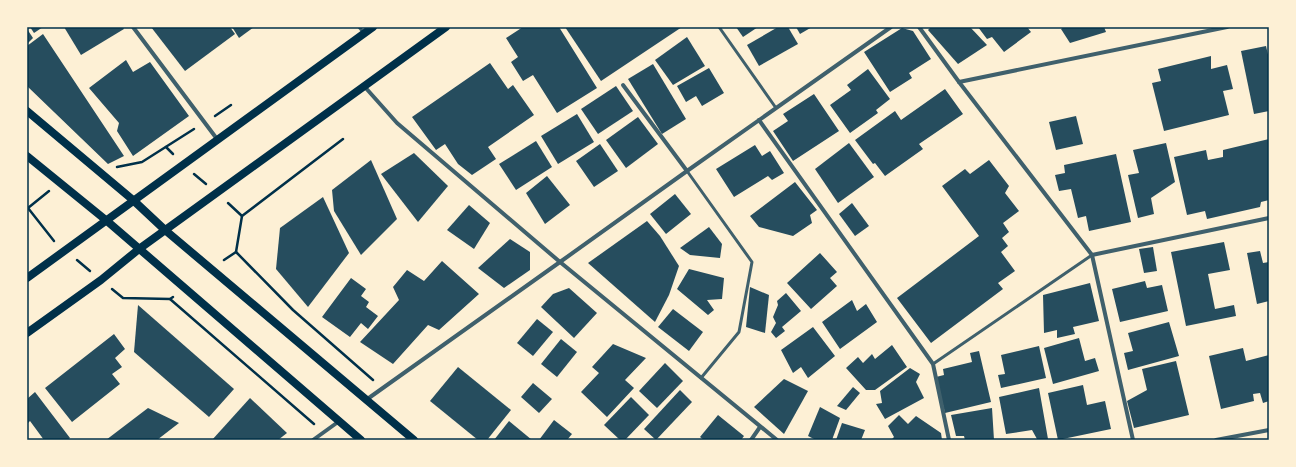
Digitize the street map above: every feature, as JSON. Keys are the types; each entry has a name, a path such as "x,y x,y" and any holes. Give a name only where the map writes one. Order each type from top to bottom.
{"main road":[{"path":"27,278 217,140 361,30 373,27"},
{"path":"27,333 101,280 165,230 446,27"},
{"path":"27,111 133,200 165,230 414,440"},
{"path":"27,156 107,221 360,440"}],"street":[{"path":"133,27 217,140"},
{"path":"366,400 686,171 891,27"},
{"path":"920,27 959,82 1092,255 1133,440"},
{"path":"959,82 1202,29 1227,27"},
{"path":"623,85 686,171"},
{"path":"364,86 397,123 560,262 777,440"},
{"path":"759,120 933,364 949,440"},
{"path":"1092,255 1269,218"},
{"path":"314,440 338,422"},
{"path":"751,440 760,426"},
{"path":"1216,440 1269,430"}],"lane":[{"path":"719,27 776,108"},
{"path":"686,171 752,262 739,332 701,378"},
{"path":"933,364 1092,255"}],"path":[{"path":"142,162 231,105"},
{"path":"343,139 242,216 236,252 293,310 382,388"},
{"path":"166,147 242,216"},
{"path":"28,208 55,242"},
{"path":"123,298 170,299 324,432"}],"building":[{"path":"30,27 43,27 34,33"},
{"path":"64,27 123,27 124,29 81,55"},
{"path":"151,27 230,27 235,34 185,71"},
{"path":"232,27 254,27 239,38"},
{"path":"523,27 559,27 597,88 557,113 533,75 523,81 511,62 518,57 506,38"},
{"path":"565,27 682,27 601,81"},
{"path":"736,27 758,27 743,37"},
{"path":"778,27 788,27 798,44 759,66 747,45"},
{"path":"796,27 812,27 800,34"},
{"path":"931,27 970,27 987,45 958,64 928,30"},
{"path":"978,27 1027,27 1031,32 1004,52 992,37 987,39"},
{"path":"1064,27 1104,27 1106,32 1070,43 1061,29"},
{"path":"902,28 913,31 931,59 909,73 912,78 890,92 864,52"},
{"path":"27,29 33,38 27,44"},
{"path":"43,34 124,156 108,164 27,86 27,46"},
{"path":"687,37 705,66 673,85 655,60"},
{"path":"1266,46 1269,59 1269,111 1254,114 1241,51"},
{"path":"1211,56 1211,69 1227,65 1233,89 1223,91 1229,115 1164,131 1152,83 1161,81 1158,69"},
{"path":"126,60 133,72 150,62 189,116 133,156 117,131 119,123 89,88"},
{"path":"490,63 508,89 513,85 534,115 488,147 496,159 472,175 458,164 445,144 436,150 412,117"},
{"path":"653,64 686,119 662,134 628,79"},
{"path":"709,68 724,93 702,106 696,96 686,102 677,86"},
{"path":"868,69 890,99 876,110 878,113 850,133 830,105 851,90 847,85"},
{"path":"616,86 633,111 598,134 581,109"},
{"path":"945,89 963,114 919,144 923,149 885,176 875,163 873,164 855,140 895,111 901,120"},
{"path":"814,94 839,131 793,161 773,131 788,121 783,114"},
{"path":"577,114 594,142 558,164 541,136"},
{"path":"1076,116 1083,144 1056,150 1049,122"},
{"path":"638,117 658,144 626,168 606,140"},
{"path":"1269,139 1269,200 1261,202 1260,207 1207,219 1205,211 1187,215 1174,157 1206,150 1208,160 1223,157 1223,150"},
{"path":"536,141 552,167 516,190 499,164"},
{"path":"849,143 874,177 838,203 815,169"},
{"path":"1166,143 1175,182 1151,198 1154,214 1138,218 1128,175 1139,173 1133,150"},
{"path":"600,144 618,171 594,187 576,161"},
{"path":"755,145 762,156 770,151 784,173 772,180 768,176 734,197 716,169"},
{"path":"414,153 448,186 418,222 381,174"},
{"path":"1116,154 1131,222 1089,231 1086,216 1078,218 1071,189 1059,191 1055,175 1065,173 1064,165"},
{"path":"371,160 397,219 361,255 334,211 332,190"},
{"path":"989,160 1009,186 1005,193 1019,211 1003,223 1009,232 1002,238 1008,246 1001,252 1015,271 998,283 1003,289 931,343 897,298 979,236 942,186 965,169 970,174"},
{"path":"547,176 570,205 545,224 526,193"},
{"path":"795,182 817,210 810,215 812,223 793,236 759,227 750,216"},
{"path":"675,194 691,214 666,234 650,214"},
{"path":"323,197 349,253 308,307 276,269 280,228"},
{"path":"852,203 869,226 855,236 839,214"},
{"path":"469,205 490,223 474,249 447,230"},
{"path":"647,221 660,236 679,266 669,295 655,322 588,263"},
{"path":"709,227 722,244 720,258 690,255 680,248"},
{"path":"510,239 530,252 530,270 504,288 478,268"},
{"path":"1224,242 1230,270 1208,274 1215,309 1234,305 1236,316 1186,326 1171,252"},
{"path":"1153,247 1157,271 1144,273 1139,249"},
{"path":"1260,251 1263,263 1269,262 1269,301 1257,304 1247,253"},
{"path":"820,253 837,272 830,278 837,286 811,309 787,283"},
{"path":"442,261 479,294 439,330 428,325 393,364 360,342 399,300 393,287 407,270 424,281"},
{"path":"689,269 724,278 722,299 707,300 714,310 708,315 677,289"},
{"path":"351,278 366,289 361,296 369,302 366,307 378,316 368,329 361,323 350,337 322,317"},
{"path":"1145,281 1147,288 1162,285 1168,311 1120,322 1112,289"},
{"path":"1090,283 1099,321 1073,327 1075,334 1057,338 1057,330 1044,333 1043,295"},
{"path":"750,287 769,295 765,333 746,327"},
{"path":"569,288 597,313 574,338 541,307 553,294"},
{"path":"786,293 801,311 782,327 785,331 776,338 771,332 776,323 773,317 778,305 777,301"},
{"path":"852,300 857,311 866,304 877,322 840,349 822,322"},
{"path":"138,305 234,389 209,417 134,352"},
{"path":"673,309 703,332 689,351 658,327"},
{"path":"537,319 553,332 533,356 517,343"},
{"path":"1169,322 1179,356 1128,370 1124,353 1133,351 1128,333"},
{"path":"813,327 835,356 808,378 801,367 793,373 781,350"},
{"path":"114,334 125,349 115,358 122,367 112,374 120,384 72,422 45,388"},
{"path":"1079,338 1085,361 1095,358 1099,371 1053,384 1044,348"},
{"path":"561,339 577,352 557,377 541,364"},
{"path":"613,344 646,358 625,380 634,388 607,417 581,392 599,373 592,367"},
{"path":"892,345 907,367 875,390 866,390 846,368 858,357 863,363 872,354 875,359"},
{"path":"1039,346 1046,378 1001,388 998,375 1005,374 1001,355"},
{"path":"1243,348 1246,361 1269,355 1269,401 1263,403 1260,393 1253,394 1254,401 1221,409 1209,356"},
{"path":"979,351 991,402 945,413 936,377 944,375 943,369 972,362 970,353"},
{"path":"1176,361 1189,415 1134,428 1127,401 1147,390 1142,369"},
{"path":"665,363 683,381 657,408 639,391"},
{"path":"458,367 511,410 487,440 478,440 430,401"},
{"path":"910,368 920,374 916,382 924,398 885,419 876,404 882,403 880,391"},
{"path":"784,379 808,391 784,434 754,407"},
{"path":"533,383 552,399 539,413 521,397"},
{"path":"1083,385 1087,405 1105,401 1111,429 1058,440 1048,393"},
{"path":"853,387 860,393 846,410 837,406"},
{"path":"1039,388 1048,439 1037,439 1032,430 1006,434 999,397"},
{"path":"680,390 692,402 656,440 644,429"},
{"path":"35,392 70,438 67,440 44,440 30,421 27,424 27,399"},
{"path":"631,397 649,415 625,440 620,440 604,425"},
{"path":"250,398 287,433 278,440 212,440"},
{"path":"820,407 840,418 832,440 816,440 808,436"},
{"path":"148,408 179,423 157,440 106,440"},
{"path":"992,408 994,440 965,440 964,436 956,436 951,415"},
{"path":"718,415 744,436 741,440 704,440 700,437"},
{"path":"899,415 908,424 916,416 941,433 942,440 891,440 894,437 888,426"},
{"path":"554,420 572,434 567,440 539,440"},
{"path":"509,421 532,440 494,440"},
{"path":"842,423 865,430 861,440 836,440"}]}
